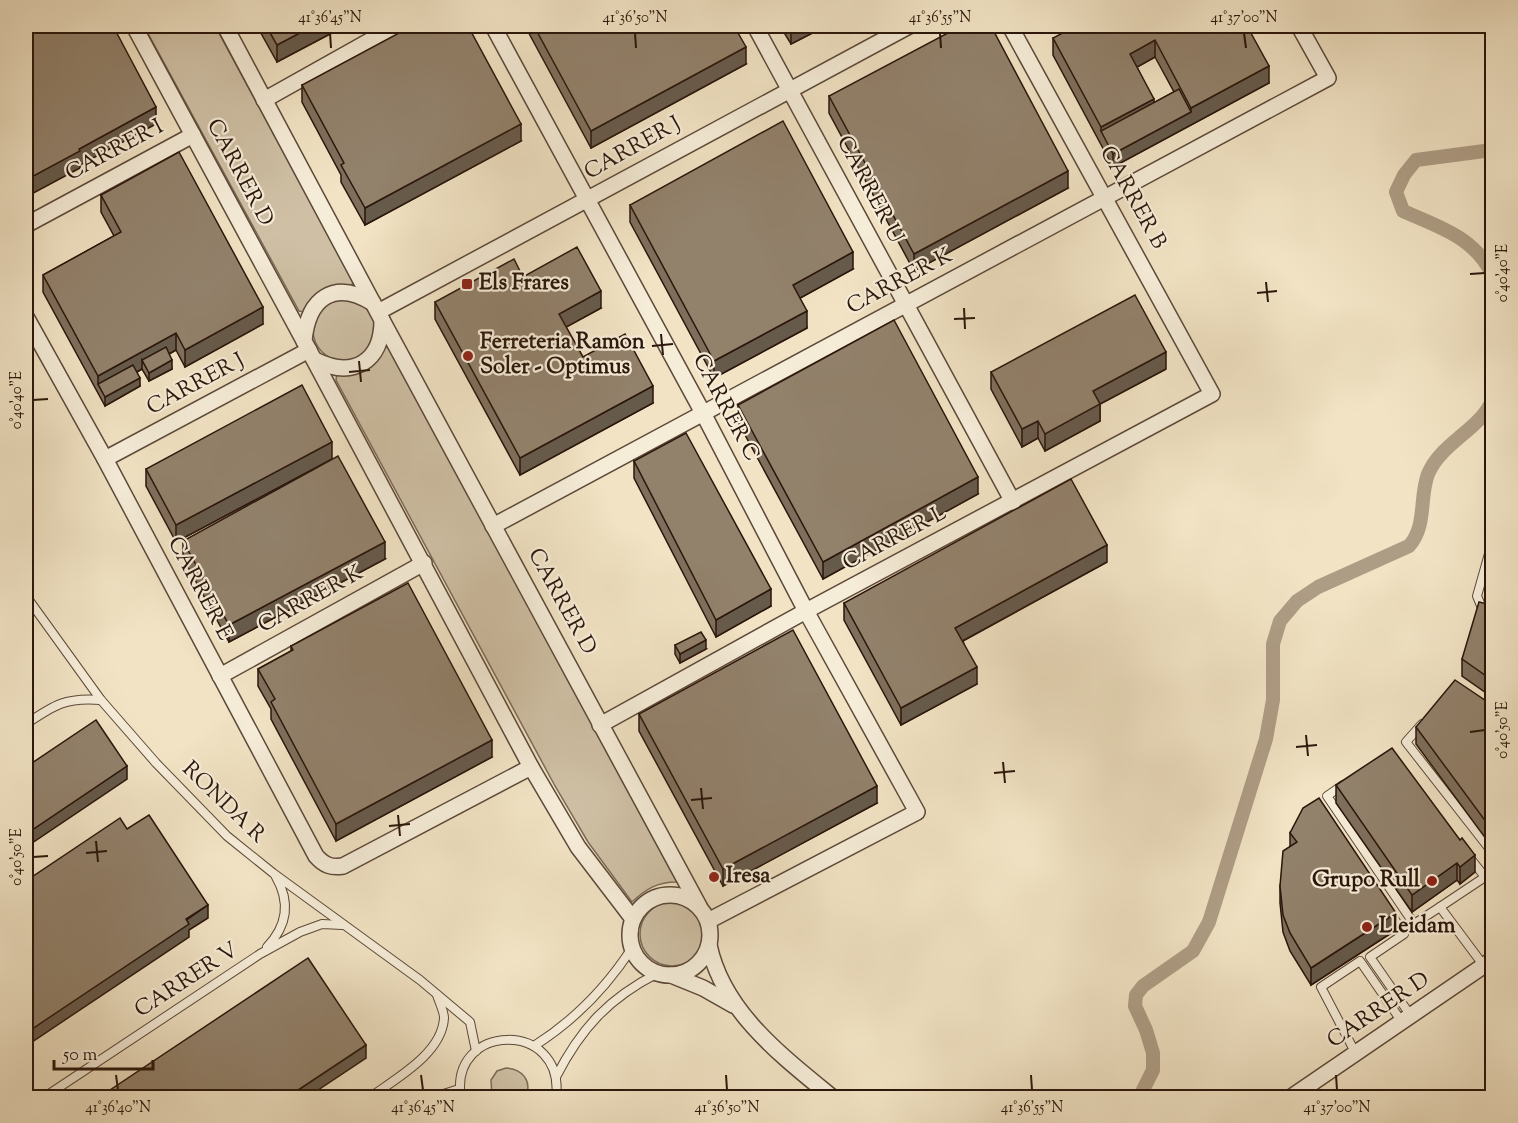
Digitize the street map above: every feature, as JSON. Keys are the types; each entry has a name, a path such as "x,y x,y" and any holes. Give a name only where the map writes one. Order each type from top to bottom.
{"street":[{"name":"CARRER D","path":"134,26 424,563 531,767 578,847 633,919"},
{"name":"CARRER D","path":"225,26 699,906"},
{"path":"264,100 396,26"},
{"name":"CARRER C","path":"493,26 704,413 806,611 917,812 708,921"},
{"name":"CARRER U","path":"755,26 1013,502"},
{"name":"CARRER J","path":"378,312 909,26"},
{"name":"CARRER B","path":"1010,26 1106,197 1212,394"},
{"name":"CARRER K","path":"493,526 1328,78 1299,26"},
{"name":"CARRER I","path":"26,225 193,135"},
{"path":"350,292 378,312 379,346 362,364 350,368 337,368 309,351 308,315 325,297 350,292"},
{"name":"CARRER E","path":"26,317 105,459 316,856 322,863 334,867 343,866 531,767"},
{"name":"CARRER J","path":"105,459 309,351"},
{"name":"CARRER L","path":"600,725 806,611 1212,394"},
{"name":"CARRER K","path":"220,676 424,563"},
{"path":"734,1005 703,988 665,974 638,959 632,948 631,928 633,919 650,900 663,895 676,895 688,898 699,906 708,921 709,945 718,975 734,1005 787,1060 833,1098"},
{"path":"665,974 684,973 695,966 704,957 709,945"},
{"name":"CARRER D","path":"1290,1098 1488,963"}],"lane":[{"path":"1492,543 1477,596 1482,608 1492,611"},
{"name":"RONDA R","path":"26,596 101,700 156,763 227,836 273,873 349,927 470,1022 476,1051"},
{"path":"26,724 55,705 66,701 101,700"},
{"path":"1429,716 1406,742 1492,852"},
{"path":"1355,778 1327,796 1414,924 1485,877 1463,848"},
{"name":"CARRER V","path":"260,954 276,938 286,915 282,888 273,873"},
{"path":"1384,904 1404,934 1370,957 1406,1019"},
{"path":"1440,907 1488,963"},
{"name":"CARRER V","path":"43,1098 260,954 300,932 322,924 334,923 349,927"},
{"path":"534,1046 586,1007 613,977 632,948"},
{"path":"1356,1054 1321,987 1360,961 1406,1019"},
{"path":"556,1097 556,1077 567,1056 595,1017 627,989 665,974"},
{"path":"369,1098 416,1063 438,1039 444,1017 436,994"},
{"path":"431,1098 460,1093 464,1068 476,1051 489,1042 504,1039 520,1040 534,1046 544,1055 556,1077"}],"shaded area":[{"path":"144,26 215,26 353,280 352,286 304,312 299,311"},
{"path":"344,299 366,308 375,330 366,352 344,361 322,352 313,330 322,308"},
{"path":"386,347 389,348 677,882 652,887 632,902 588,842 555,786 336,380 337,373"},
{"path":"672,902 695,911 704,934 695,957 672,966 649,957 640,934 649,911"},
{"path":"506,1068 517,1071 525,1077 528,1086 526,1097 492,1097 491,1080 497,1071"}],"building":[{"path":"26,26 113,26 156,107 26,180"},
{"path":"266,26 313,26 277,45"},
{"path":"412,26 468,26 521,124 365,208 341,165 344,163 302,85"},
{"path":"534,26 583,26 587,32 599,26 734,26 746,47 591,131"},
{"path":"961,26 991,26 1068,171 914,254 829,96"},
{"path":"1076,26 1247,26 1269,66 1191,108 1155,40 1130,54 1154,99 1101,127 1053,38"},
{"path":"1179,89 1191,112 1113,154 1101,131"},
{"path":"783,121 853,252 793,285 807,311 714,361 630,205"},
{"path":"179,152 263,307 185,350 176,333 98,376 43,275 121,232 101,195"},
{"path":"577,247 601,291 559,314 583,357 625,334 653,386 520,458 435,302 514,259 523,277"},
{"path":"1135,295 1166,352 1093,391 1100,404 1045,434 1038,421 1022,429 991,372"},
{"path":"894,320 978,477 823,562 738,405"},
{"path":"166,347 172,360 149,373 142,360"},
{"path":"133,365 140,378 105,397 98,384"},
{"path":"302,385 332,442 176,525 146,469"},
{"path":"686,433 771,589 716,620 634,461"},
{"path":"338,456 385,542 229,625 183,541"},
{"path":"1071,479 1107,545 955,628 977,667 901,708 844,603"},
{"path":"1492,560 1492,578 1489,571"},
{"path":"408,583 492,740 336,824 271,702 275,699 258,669 293,650 291,646"},
{"path":"1479,602 1492,605 1492,680 1462,659"},
{"path":"793,630 877,786 723,869 639,714"},
{"path":"701,632 706,640 680,654 675,645"},
{"path":"1455,680 1492,705 1492,830 1416,727"},
{"path":"96,720 127,766 26,834 26,767"},
{"path":"1392,748 1460,840 1462,838 1475,855 1460,867 1457,863 1412,895 1336,785"},
{"path":"1319,798 1396,913 1311,968 1290,933 1283,915 1280,886 1283,851 1297,842 1290,833 1303,808"},
{"path":"149,815 208,905 186,919 189,924 26,1033 26,881 120,818 127,829"},
{"path":"308,958 366,1045 286,1098 98,1098"}],"waterway":[{"path":"1492,150 1416,160 1404,175 1396,192 1403,211 1442,228 1465,242 1476,251 1492,274"},
{"path":"1139,1098 1153,1070 1153,1053 1135,1006 1136,995 1143,986 1193,951 1209,922 1266,739 1273,700 1273,644 1280,621 1297,601 1318,587 1409,546 1415,538 1421,521 1425,483 1434,463 1478,420 1492,401"}],"place":[{"name":"Els Frares","path":"467,284"},
{"name":"Ferreteria Ramon Soler - Optimus","path":"468,356"},
{"name":"Iresa","path":"714,877"},
{"name":"Grupo Rull","path":"1432,881"},
{"name":"Lleidam","path":"1367,927"}]}
